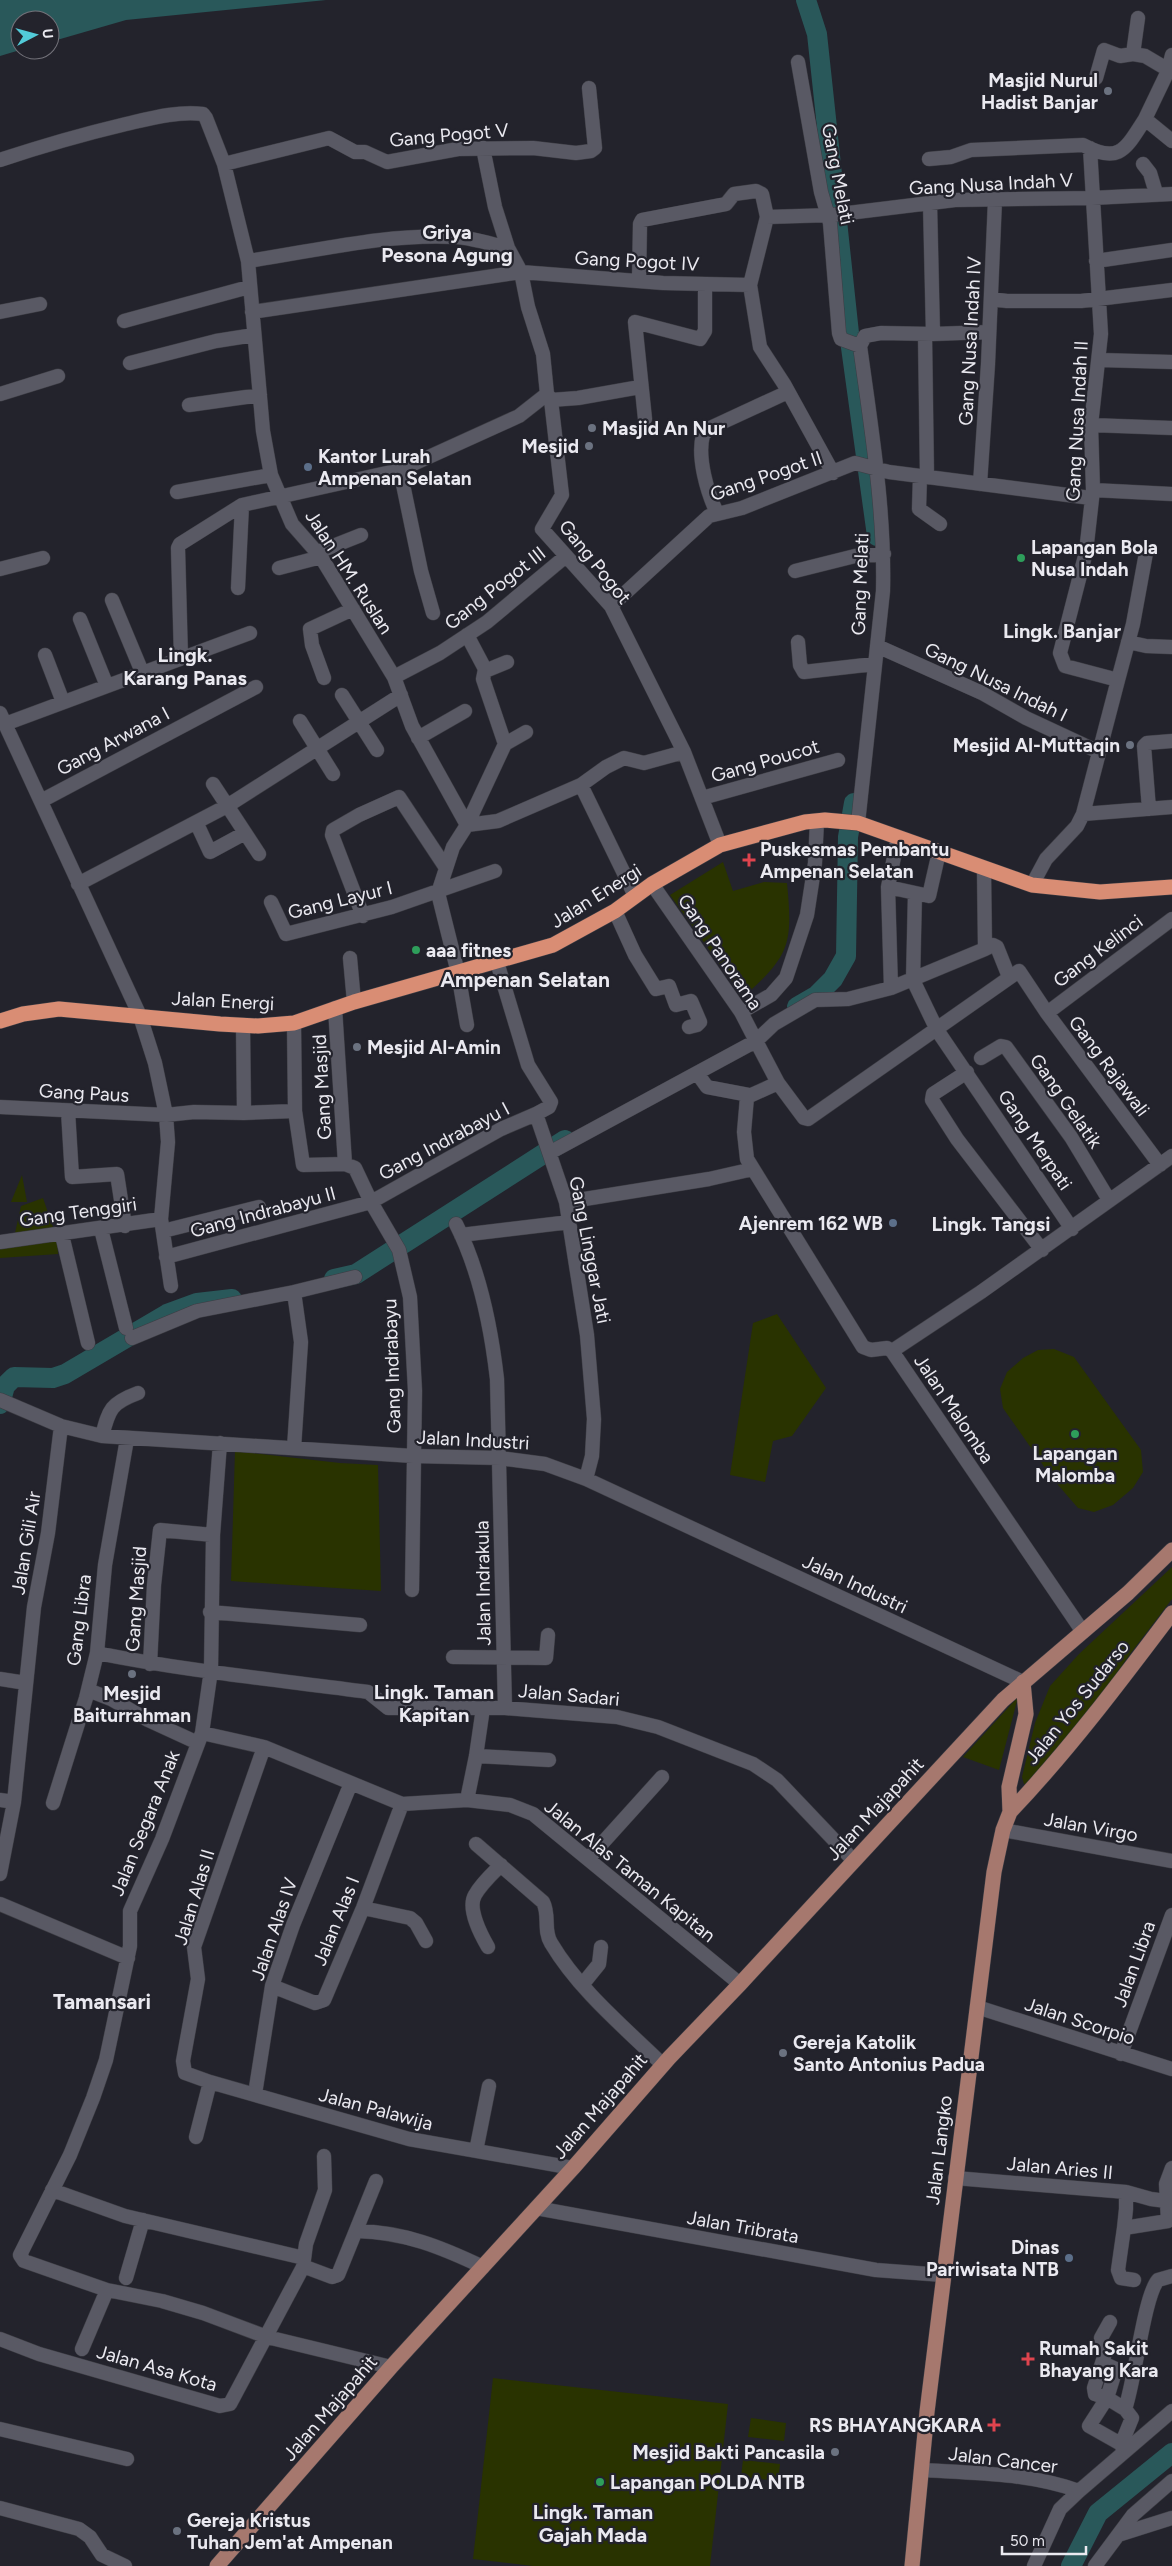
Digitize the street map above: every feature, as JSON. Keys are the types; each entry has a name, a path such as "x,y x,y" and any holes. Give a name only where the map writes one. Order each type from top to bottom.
{"highway":[{"name":"Jalan Energi","path":"0,1020 23,1014 59,1009 244,1024 294,1023 354,1002 553,945 615,911 652,884 720,845 795,824 817,821 857,823 1032,885 1100,892 1172,887"}],"main road":[{"name":"Jalan Yos Sudarso","path":"1024,1682 1083,1632 1172,1550"},
{"name":"Jalan Yos Sudarso","path":"1010,1812 1050,1770 1101,1708 1172,1613"},
{"name":"Jalan Langko","path":"912,2566 926,2412 994,1872 1003,1830 1010,1812 1009,1787 1026,1714 1024,1682"},
{"name":"Jalan Majapahit","path":"217,2566 391,2367 573,2168 663,2065 1002,1700 1024,1682"}],"street":[{"path":"1133,54 1138,18"},
{"path":"1096,78 1104,50 1120,56 1133,54 1145,56 1170,71"},
{"path":"929,159 951,157 971,150 1083,145 1098,154 1120,151 1132,139 1145,119 1170,71 1172,55"},
{"name":"Gang Melati","path":"798,62 820,192 834,214 839,333 853,343 873,469 878,554 876,646 857,823"},
{"name":"Gang Pogot V","path":"224,164 329,138 355,152 365,152 387,162 429,153 483,148 533,148 576,153 593,150 594,136 589,88"},
{"name":"Jalan HM. Ruslan","path":"0,160 78,135 147,119 177,113 202,114 224,164 248,262 260,395 271,475 292,524 319,555 394,677 418,738 467,825"},
{"path":"1145,119 1172,141"},
{"name":"Gang Pogot","path":"483,148 493,199 508,248 521,272 528,307 543,354 562,495 542,529 610,606 684,752 720,845"},
{"name":"Gang Nusa Indah II","path":"1090,148 1098,298 1101,316 1100,360 1091,425 1092,494 1086,552 1060,658 1065,666 1118,680"},
{"path":"1143,164 1150,173 1156,193"},
{"path":"639,281 640,224 642,220 726,204 731,195 756,191 762,194 767,217 750,285 760,347 788,392 833,473"},
{"name":"Gang Nusa Indah V","path":"767,217 834,214 930,203 1092,198 1156,193 1172,194"},
{"name":"Gang Nusa Indah IV","path":"980,484 991,299 994,200"},
{"path":"930,203 929,334 923,476 919,509 940,524"},
{"path":"248,262 420,237 458,237 508,248"},
{"path":"1096,261 1172,250"},
{"name":"Gang Pogot IV","path":"252,312 521,272 639,281 750,285"},
{"path":"645,419 634,325 700,340 705,331 705,284"},
{"path":"124,321 249,287"},
{"path":"991,299 1063,302 1172,290"},
{"path":"0,312 40,304"},
{"path":"853,343 873,334 989,332"},
{"path":"130,363 206,343 254,335"},
{"path":"1100,360 1172,362"},
{"path":"0,394 58,376"},
{"path":"181,658 178,546 242,505 400,470 519,416 549,397 578,398 640,387"},
{"path":"717,513 712,501 702,459 703,435 710,428 788,392"},
{"path":"188,405 260,395"},
{"path":"1091,425 1172,428"},
{"name":"Gang Pogot II","path":"610,606 709,516 742,508 855,463 873,469 980,484 1092,494 1172,494"},
{"path":"400,470 417,553 433,613"},
{"path":"178,492 271,475"},
{"path":"238,588 242,505"},
{"path":"279,568 319,555 361,535"},
{"path":"1032,885 1046,859 1077,826 1083,814 1128,642 1146,553"},
{"path":"795,571 878,554"},
{"name":"Gang Pogot III","path":"394,677 487,622 566,556"},
{"path":"0,569 42,558"},
{"path":"112,600 142,672"},
{"path":"324,678 312,645 310,629 353,609"},
{"path":"80,619 107,686"},
{"path":"171,1286 162,1225 168,1142 166,1115 155,1063 140,1016 3,718 63,702 250,633"},
{"path":"467,635 485,671 483,679 505,744"},
{"path":"798,642 800,665 804,672 873,664"},
{"path":"1128,642 1146,646 1172,647"},
{"name":"Gang Nusa Indah I","path":"876,646 982,693 1026,718 1099,752"},
{"path":"45,654 63,702"},
{"path":"485,671 507,662"},
{"name":"Gang Arwana I","path":"41,801 256,687"},
{"path":"342,695 377,750"},
{"path":"78,884 197,824 401,695"},
{"path":"418,738 465,711"},
{"path":"300,721 332,774"},
{"path":"467,1025 458,973 438,893 453,847 467,825 505,744 526,732"},
{"path":"1149,809 1144,746 1147,743 1172,741"},
{"path":"467,825 498,821 581,785 606,767 624,758 644,763 684,752"},
{"name":"Gang Poucot","path":"702,798 838,760"},
{"path":"213,784 258,854"},
{"path":"581,785 635,896"},
{"path":"363,916 332,835 333,830 345,822 399,796 446,868"},
{"path":"1083,814 1172,806"},
{"path":"741,1012 771,994 786,978 807,915 815,863 817,821"},
{"path":"197,824 210,852 245,833"},
{"path":"891,988 888,887 898,837"},
{"path":"888,887 930,895 939,852"},
{"path":"984,869 985,949"},
{"name":"Gang Layur I","path":"271,902 286,934 363,916 438,893 495,872"},
{"name":"Gang Panorama","path":"652,884 741,1012 778,1083 804,1118 808,1119 936,1030"},
{"path":"913,980 914,893"},
{"path":"615,911 635,955 656,989 669,986 676,1004 691,1001 700,1022 689,1028"},
{"name":"Gang Kelinci","path":"1047,1013 1172,919"},
{"path":"549,1149 697,1074 815,1000 848,999 891,988 993,945 998,947 1009,976 936,1030"},
{"path":"350,958 354,1002"},
{"path":"497,962 528,1065 551,1100 550,1107 536,1114"},
{"name":"Gang Rajawali","path":"1009,976 1017,971 1021,972 1047,1013 1160,1165"},
{"name":"Gang Merpati","path":"913,980 936,1030 967,1072 1072,1229"},
{"name":"Gang Masjid","path":"335,1008 350,1166"},
{"path":"294,1023 295,1111 303,1164 350,1166"},
{"path":"244,1024 244,1113"},
{"name":"Gang Gelatik","path":"981,1058 1001,1046 1006,1047 1071,1137 1109,1200"},
{"path":"967,1072 933,1094 932,1100 957,1139 1042,1250"},
{"path":"697,1074 707,1087 748,1095 778,1083"},
{"path":"748,1095 744,1132 747,1159 863,1347 871,1350 888,1348 892,1351"},
{"name":"Gang Paus","path":"0,1107 166,1115 194,1112 295,1111"},
{"path":"68,1111 72,1177 117,1174 125,1226"},
{"name":"Gang Linggar Jati","path":"536,1114 566,1202 587,1335 594,1418 592,1456 586,1479"},
{"name":"Gang Indrabayu I","path":"371,1202 501,1129 536,1114"},
{"name":"Jalan Malomba","path":"1083,1632 892,1351 1042,1250 1172,1156"},
{"name":"Gang Indrabayu","path":"350,1166 399,1250 412,1315 415,1391 412,1590"},
{"path":"566,1202 708,1179 753,1169"},
{"name":"Gang Indrabayu II","path":"166,1257 371,1202"},
{"name":"Gang Tenggiri","path":"0,1242 125,1226 162,1225 260,1207"},
{"name":"Jalan Indrakula","path":"505,1708 497,1379 492,1335 459,1229 570,1222"},
{"path":"101,1229 129,1333 197,1310 294,1292 355,1277"},
{"path":"62,1235 88,1343"},
{"path":"294,1292 300,1342 294,1448"},
{"path":"102,1436 108,1412 114,1404 138,1393"},
{"name":"Jalan Industri","path":"2,1401 62,1426 102,1436 127,1439 220,1443 413,1456 500,1458 545,1464 586,1479 1024,1682"},
{"name":"Jalan Gili Air","path":"0,1874 7,1801 26,1682 34,1607 48,1533 62,1426"},
{"name":"Gang Libra","path":"53,1803 88,1690 97,1652 105,1565 127,1439"},
{"name":"Jalan Segara Anak","path":"107,2290 24,2261 20,2253 82,2129 106,2060 131,1940 130,1911 162,1839 200,1738 211,1670 210,1612 213,1535 220,1443"},
{"name":"Gang Masjid","path":"150,1664 154,1585 160,1530 213,1535"},
{"path":"210,1612 360,1625"},
{"path":"453,1657 546,1658 548,1635"},
{"name":"Gang Masjid","path":"97,1652 150,1664 211,1670"},
{"name":"Jalan Sadari","path":"211,1670 368,1692 388,1708 505,1708 633,1719 753,1764 777,1780 797,1798 854,1861"},
{"path":"0,1679 26,1682"},
{"path":"88,1690 111,1699 148,1720 200,1738"},
{"path":"467,1800 483,1708"},
{"name":"Jalan Alas Taman Kapitan","path":"200,1738 264,1747 402,1804 467,1800 522,1808 533,1814 740,1984"},
{"name":"Jalan Alas II","path":"183,2061 198,1979 194,1947 264,1747"},
{"path":"476,1756 549,1760"},
{"path":"588,1859 662,1777"},
{"name":"Jalan Alas IV","path":"255,2094 272,1986 292,1925 351,1783"},
{"name":"Jalan Alas I","path":"272,1986 315,2003 322,2002 363,1908 402,1804"},
{"name":"Jalan Virgo","path":"1003,1830 1172,1861"},
{"path":"476,1844 543,1902 547,1914 547,1934 550,1941 582,1985 663,2065"},
{"path":"488,1947 478,1930 472,1900 475,1894 501,1865"},
{"path":"0,1904 128,1958"},
{"path":"363,1908 410,1918 416,1923 426,1941"},
{"name":"Jalan Libra","path":"1121,2054 1172,1915"},
{"path":"582,1985 599,1964 601,1947"},
{"name":"Jalan Scorpio","path":"977,2007 1172,2069"},
{"name":"Jalan Palawija","path":"183,2061 185,2072 210,2082 409,2139 573,2168"},
{"path":"196,2137 210,2082"},
{"path":"476,2151 489,2086"},
{"name":"Jalan Asa Kota","path":"0,2339 39,2354 220,2406 230,2404 305,2264 308,2236 325,2190 324,2156"},
{"path":"1124,2228 1170,2220 1166,2200 1166,2184 1172,2168"},
{"name":"Jalan Aries II","path":"956,2178 1126,2192 1124,2228 1118,2270 1121,2278 1134,2280"},
{"path":"52,2190 143,2220 305,2264 336,2277 358,2231 376,2181"},
{"path":"1126,2192 1151,2199 1166,2200"},
{"name":"Jalan Tribrata","path":"536,2208 876,2270 943,2275"},
{"path":"126,2278 143,2220"},
{"path":"358,2231 381,2232 423,2241 442,2247 482,2267"},
{"path":"1125,2409 1155,2284 1158,2280 1172,2276"},
{"path":"82,2349 107,2290 162,2301 267,2336 391,2367"},
{"path":"1110,2322 1101,2338 1103,2363 1116,2369 1107,2398 1092,2417 1089,2425 1091,2428 1124,2446"},
{"path":"1107,2398 1125,2409 1132,2418 1124,2446"},
{"path":"1034,2566 1060,2509 1124,2446 1172,2411"},
{"path":"0,2429 127,2459"},
{"name":"Jalan Cancer","path":"922,2470 990,2474 1064,2485 1079,2490"},
{"path":"1095,2566 1133,2515 1172,2481"},
{"path":"0,2508 79,2529 90,2538 102,2555 125,2566"},
{"path":"1118,2535 1172,2518"}],"green space":[{"path":"723,862 733,891 764,882 787,883 789,921 785,948 771,970 743,997 670,895"},
{"path":"22,1175 27,1202 11,1202"},
{"path":"43,1198 54,1230 15,1233 21,1206"},
{"path":"57,1239 58,1254 0,1258 0,1245"},
{"path":"777,1314 826,1388 792,1436 773,1441 765,1482 730,1475 753,1323"},
{"path":"1054,1349 1074,1357 1141,1450 1143,1472 1133,1488 1113,1505 1094,1512 1078,1508 1052,1478 1003,1408 1000,1389 1007,1372 1023,1358 1038,1350"},
{"path":"235,1451 340,1463 378,1465 381,1591 231,1581"},
{"path":"1172,1567 1172,1599 1100,1697 1027,1785 1024,1784 1022,1777 1035,1723 1050,1686 1079,1654"},
{"path":"1018,1697 999,1770 963,1757"},
{"name":"Lapangan POLDA NTB","path":"493,2378 728,2404 710,2566 533,2566 473,2559"},
{"path":"751,2418 786,2423 784,2441 748,2437"},
{"path":"743,2460 780,2464 778,2481 741,2477"}],"shaded area":[{"path":"0,0 326,0 126,20 60,39 60,10 10,10 10,53 0,56"}],"waterway":[{"path":"806,0 817,34 849,333 877,536"},
{"path":"797,1007 816,996 833,979 846,956 848,837 854,803"},
{"path":"334,1279 356,1274 565,1140"},
{"path":"0,1404 5,1386 14,1377 53,1378 65,1374 167,1314 197,1303 232,1299"},
{"path":"1071,2566 1098,2513 1172,2453"}],"place":[{"name":"Masjid Nurul Hadist Banjar","path":"1108,91"},
{"name":"Masjid An Nur","path":"592,428"},
{"name":"Mesjid","path":"589,446"},
{"name":"Kantor Lurah Ampenan Selatan","path":"308,467"},
{"name":"Lapangan Bola Nusa Indah","path":"1021,558"},
{"name":"Mesjid Al-Muttaqin","path":"1130,745"},
{"name":"Puskesmas Pembantu Ampenan Selatan","path":"749,860"},
{"name":"aaa fitnes","path":"416,950"},
{"name":"Mesjid Al-Amin","path":"357,1047"},
{"name":"Ajenrem 162 WB","path":"893,1223"},
{"name":"Lapangan Malomba","path":"1075,1434"},
{"name":"Mesjid Baiturrahman","path":"132,1674"},
{"name":"Gereja Katolik Santo Antonius Padua","path":"783,2053"},
{"name":"Dinas Pariwisata NTB","path":"1069,2258"},
{"name":"Rumah Sakit Bhayang Kara","path":"1028,2359"},
{"name":"RS BHAYANGKARA","path":"994,2425"},
{"name":"Mesjid Bakti Pancasila","path":"835,2452"},
{"name":"Lapangan POLDA NTB","path":"600,2482"},
{"name":"Gereja Kristus Tuhan Jem'at Ampenan","path":"177,2531"}],"district":[{"name":"Griya Pesona Agung","path":"447,244"},
{"name":"Lingk. Banjar","path":"1062,631"},
{"name":"Lingk. Karang Panas","path":"185,666"},
{"name":"Ampenan Selatan","path":"525,979"},
{"name":"Lingk. Tangsi","path":"991,1224"},
{"name":"Lingk. Taman Kapitan","path":"434,1704"},
{"name":"Tamansari","path":"102,2001"},
{"name":"Lingk. Taman Gajah Mada","path":"593,2524"}]}
